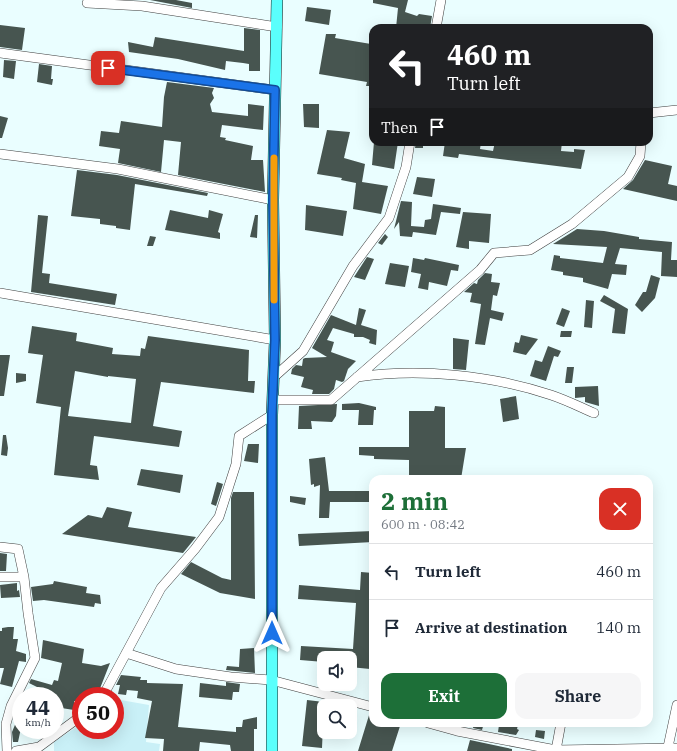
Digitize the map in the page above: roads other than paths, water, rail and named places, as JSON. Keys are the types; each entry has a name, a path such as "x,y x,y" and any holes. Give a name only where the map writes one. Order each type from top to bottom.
{"main road":[{"path":"272,751 272,415 274,400 275,340 273,200 277,0"}],"street":[{"path":"437,24 441,0"},
{"path":"87,3 142,6 277,27"},
{"path":"0,53 275,90"},
{"path":"653,113 677,110"},
{"path":"274,377 302,351 353,266 389,218 406,167 409,146"},
{"path":"274,400 331,400 480,270 494,253 530,250 572,224 628,177 640,156 641,146"},
{"path":"0,154 118,169 273,200"},
{"path":"0,293 275,340"},
{"path":"357,377 389,372 473,377 502,382 551,395 594,413"},
{"path":"108,687 161,588 195,549 219,517 236,464 239,436 272,415"},
{"path":"0,547 18,549 24,577 35,658 11,706 6,724 7,751"},
{"path":"0,577 24,577"},
{"path":"126,652 176,669 272,680 369,706"},
{"path":"442,727 556,750 672,747 677,705"},
{"path":"16,751 39,747 72,723"},
{"path":"556,750 560,727"}]}
